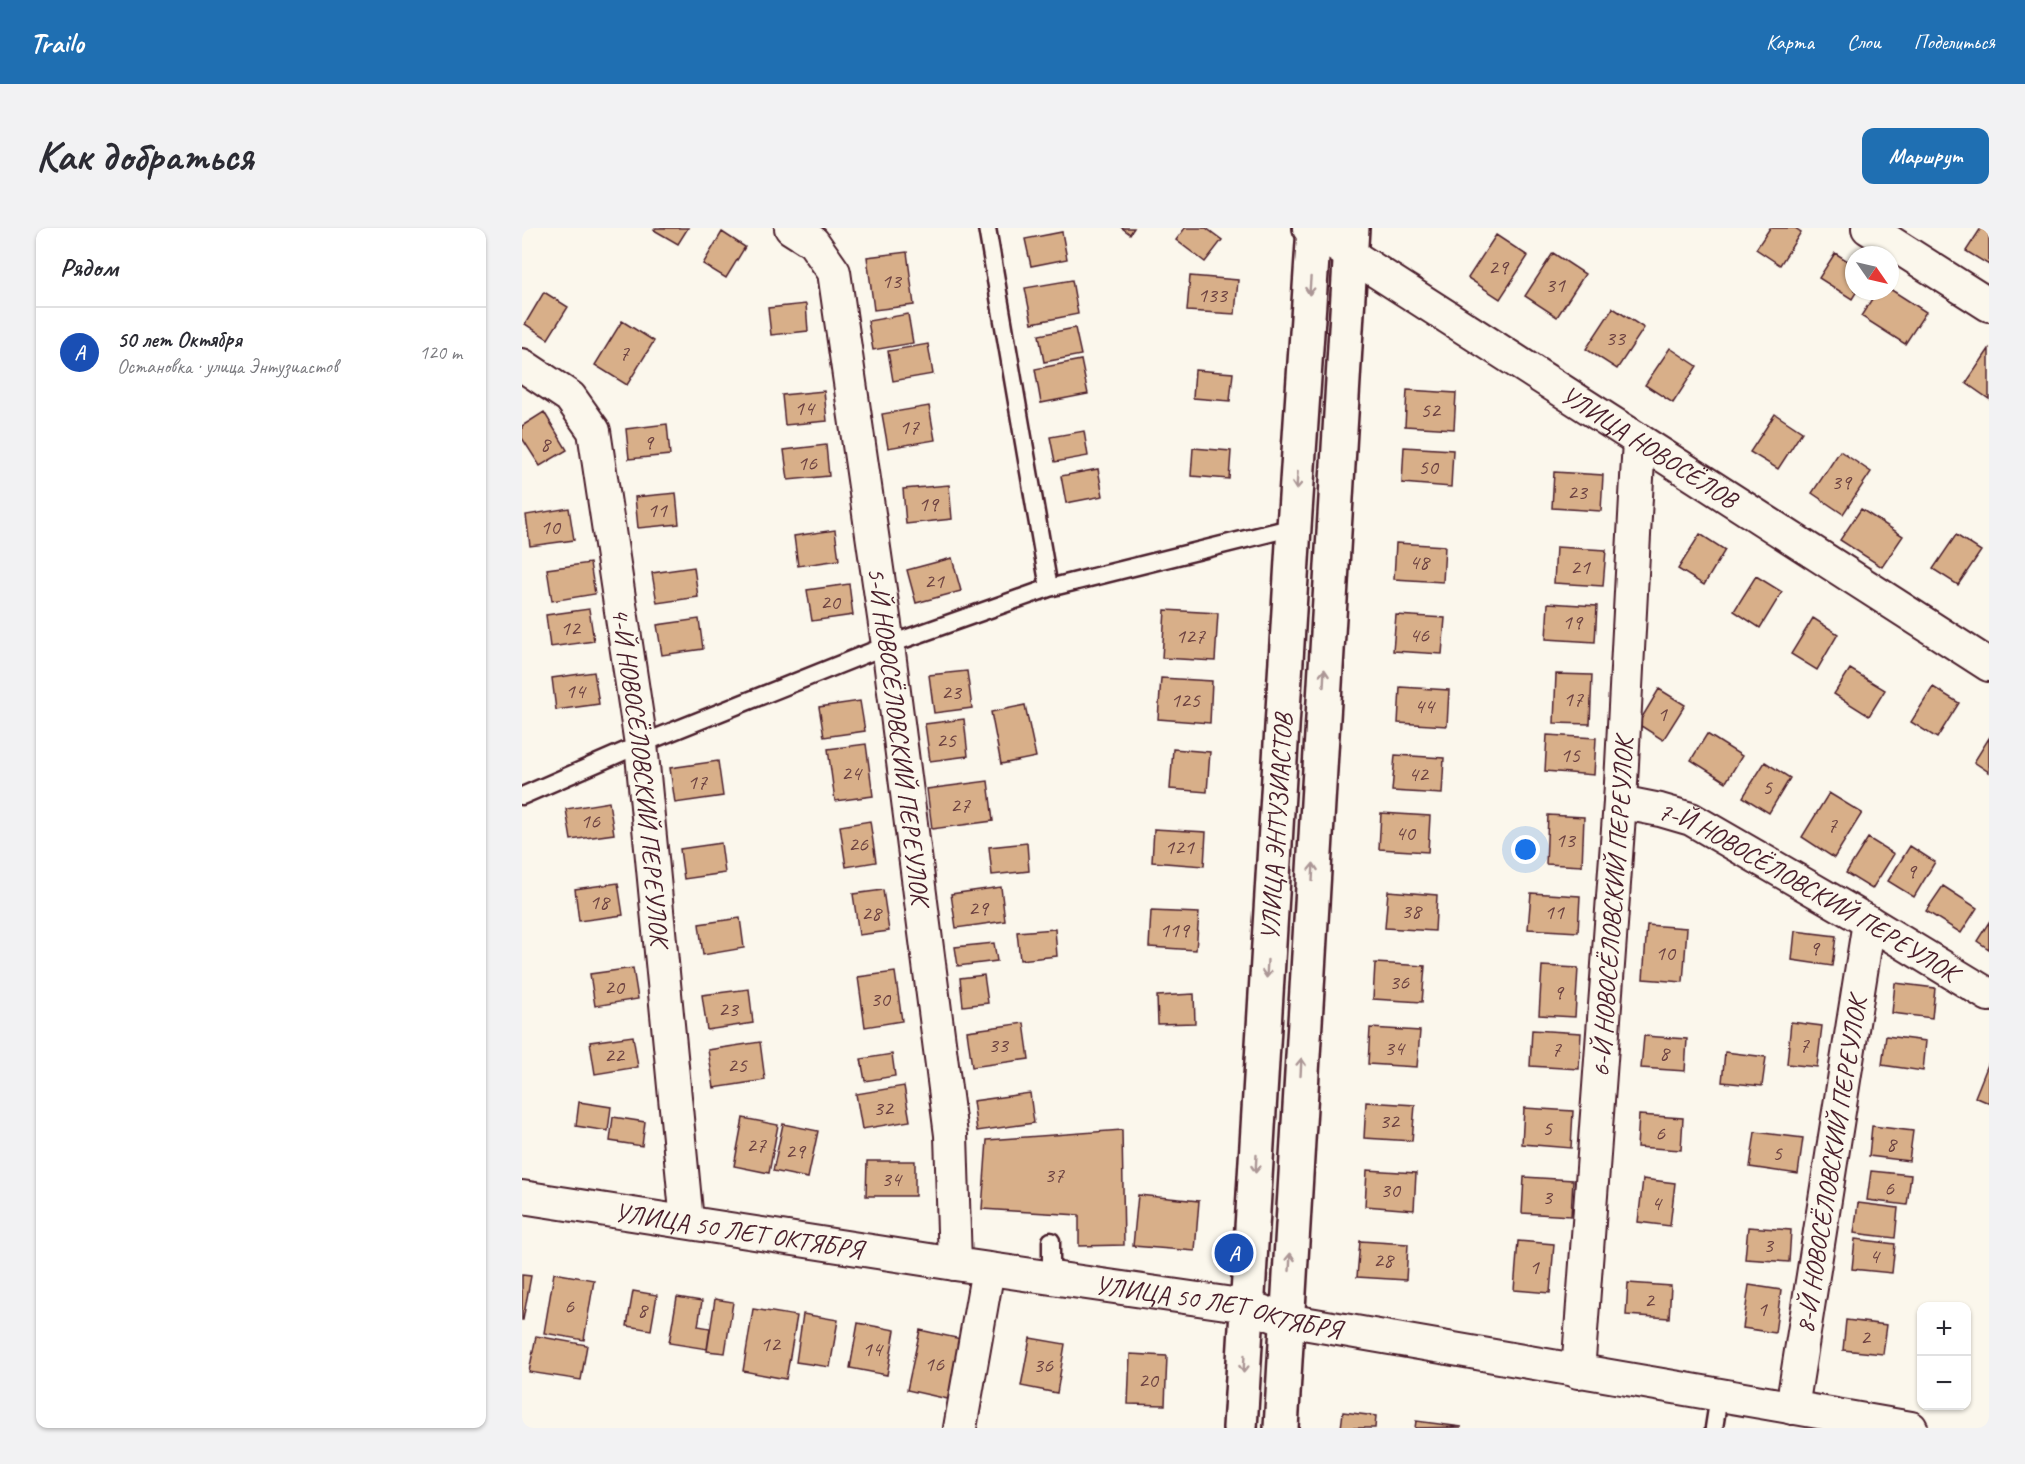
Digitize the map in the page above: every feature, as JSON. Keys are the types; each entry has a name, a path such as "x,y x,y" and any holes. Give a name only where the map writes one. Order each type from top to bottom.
{"main road":[{"name":"УЛИЦА ЭНТУЗИАСТОВ","path":"1240,1428 1312,229"},
{"name":"УЛИЦА ЭНТУЗИАСТОВ","path":"1281,1428 1351,241"}],"street":[{"name":"5-Й НОВОСЁЛОВСКИЙ ПЕРЕУЛОК","path":"791,228 813,242 834,272 888,645 951,1135 955,1264"},
{"path":"1868,228 1989,305"},
{"name":"УЛИЦА НОВОСЁЛОВ","path":"1312,229 1351,241 1639,440 1989,665"},
{"name":"4-Й НОВОСЁЛОВСКИЙ ПЕРЕУЛОК","path":"522,365 570,397 594,431 641,744 687,1222"},
{"name":"6-Й НОВОСЁЛОВСКИЙ ПЕРЕУЛОК","path":"1578,1372 1620,802 1639,440"},
{"name":"7-Й НОВОСЁЛОВСКИЙ ПЕРЕУЛОК","path":"1620,802 1691,819 1989,994"},
{"name":"8-Й НОВОСЁЛОВСКИЙ ПЕРЕУЛОК","path":"1792,1408 1869,922"},
{"name":"УЛИЦА 50 ЛЕТ ОКТЯБРЯ","path":"522,1197 988,1269 1247,1306 1287,1320 1911,1428"},
{"path":"960,1428 988,1269"}],"lane":[{"path":"987,228 1048,588"},
{"path":"522,796 641,744 888,645 1048,588 1294,527"},
{"path":"1051,1241 1051,1278"},
{"path":"1714,1428 1719,1396"}],"building":[{"path":"656,228 688,228 678,244 654,230"},
{"path":"1122,228 1134,228 1130,234"},
{"path":"1185,228 1206,228 1222,240 1205,262 1176,240"},
{"path":"1770,228 1795,228 1801,232 1780,265 1756,249"},
{"path":"1981,228 1989,228 1989,265 1966,251"},
{"path":"722,232 745,247 726,278 703,264"},
{"path":"1062,232 1067,259 1031,266 1025,239"},
{"path":"1496,235 1528,256 1500,299 1468,278"},
{"path":"907,252 914,305 874,310 867,257"},
{"path":"1553,253 1585,274 1557,317 1525,296"},
{"path":"1835,253 1845,259 1845,295 1819,278"},
{"path":"1190,276 1238,280 1235,314 1187,311"},
{"path":"1072,280 1078,314 1032,323 1025,288"},
{"path":"544,292 568,307 548,339 525,324"},
{"path":"1899,295 1926,312 1905,344 1861,316 1871,300 1899,300"},
{"path":"806,304 808,331 771,335 768,308"},
{"path":"1613,308 1644,328 1617,369 1586,349"},
{"path":"908,314 913,343 873,350 868,321"},
{"path":"622,321 654,341 627,385 595,365"},
{"path":"1075,328 1081,355 1044,362 1039,335"},
{"path":"928,344 933,374 893,381 888,351"},
{"path":"1670,348 1697,366 1673,403 1645,385"},
{"path":"1989,349 1989,399 1966,383"},
{"path":"1081,360 1088,394 1041,403 1035,369"},
{"path":"1195,370 1233,373 1230,401 1193,398"},
{"path":"1407,390 1456,393 1454,429 1405,426"},
{"path":"824,391 827,421 785,425 782,395"},
{"path":"929,406 935,440 888,448 882,414"},
{"path":"544,412 567,450 540,466 522,438 522,426"},
{"path":"1775,414 1802,432 1778,469 1750,452"},
{"path":"667,424 670,455 629,459 626,429"},
{"path":"1084,431 1088,456 1055,462 1050,437"},
{"path":"826,445 829,476 788,480 784,450"},
{"path":"1404,447 1453,450 1451,487 1402,483"},
{"path":"1193,448 1231,451 1229,479 1191,476"},
{"path":"1840,451 1871,472 1843,514 1812,493"},
{"path":"1098,469 1103,496 1066,503 1061,476"},
{"path":"1554,472 1603,475 1601,511 1552,508"},
{"path":"949,485 952,519 906,524 903,489"},
{"path":"676,493 679,524 638,528 635,497"},
{"path":"569,508 574,540 530,546 526,515"},
{"path":"1861,509 1903,536 1882,567 1840,540"},
{"path":"835,530 839,560 798,566 794,536"},
{"path":"1700,534 1725,550 1704,585 1678,569"},
{"path":"1956,535 1981,551 1958,585 1933,569"},
{"path":"1396,543 1445,546 1443,582 1394,579"},
{"path":"1556,547 1606,550 1603,586 1554,583"},
{"path":"952,558 961,591 916,603 907,570"},
{"path":"590,563 595,594 552,601 547,569"},
{"path":"694,567 698,597 657,603 652,573"},
{"path":"1756,576 1782,592 1760,628 1734,611"},
{"path":"849,584 853,615 812,621 807,590"},
{"path":"1548,603 1597,606 1595,642 1546,639"},
{"path":"589,609 594,641 550,647 546,615"},
{"path":"1165,610 1218,613 1215,661 1162,658"},
{"path":"1396,615 1445,618 1442,654 1393,651"},
{"path":"1813,618 1838,634 1817,670 1791,654"},
{"path":"699,619 703,649 662,655 657,625"},
{"path":"1850,669 1885,690 1869,716 1834,694"},
{"path":"967,671 972,708 934,713 929,675"},
{"path":"594,672 599,704 556,710 552,678"},
{"path":"1556,674 1592,675 1590,724 1554,723"},
{"path":"1161,678 1212,681 1210,723 1158,719"},
{"path":"1400,687 1449,690 1447,726 1398,723"},
{"path":"1933,687 1959,703 1937,738 1911,722"},
{"path":"1659,689 1685,705 1663,740 1638,724"},
{"path":"860,701 865,731 824,737 819,707"},
{"path":"1025,705 1036,757 1001,764 991,712"},
{"path":"964,719 968,756 930,761 925,724"},
{"path":"1707,734 1742,756 1726,782 1691,760"},
{"path":"1547,735 1596,738 1594,775 1545,771"},
{"path":"1989,738 1989,772 1974,762"},
{"path":"866,744 873,796 835,801 828,749"},
{"path":"1173,749 1210,752 1207,792 1170,789"},
{"path":"1395,755 1444,758 1442,794 1392,791"},
{"path":"718,761 723,796 675,803 670,768"},
{"path":"1765,762 1790,778 1769,813 1743,797"},
{"path":"988,781 993,821 932,829 927,789"},
{"path":"1829,793 1862,813 1834,858 1802,837"},
{"path":"609,802 614,834 571,840 566,809"},
{"path":"1381,813 1430,816 1428,852 1379,849"},
{"path":"1548,815 1584,817 1582,866 1546,864"},
{"path":"870,821 876,862 846,867 840,826"},
{"path":"1154,829 1206,832 1204,866 1152,862"},
{"path":"1868,838 1894,854 1872,889 1846,873"},
{"path":"721,843 725,873 684,879 680,849"},
{"path":"1027,843 1029,871 992,875 989,847"},
{"path":"1910,846 1935,862 1914,897 1888,881"},
{"path":"618,883 623,915 579,921 575,889"},
{"path":"1943,886 1977,908 1961,933 1926,911"},
{"path":"1001,887 1005,921 956,928 951,894"},
{"path":"883,890 889,931 859,935 853,894"},
{"path":"1388,891 1437,895 1435,931 1385,928"},
{"path":"1531,893 1580,896 1578,932 1528,929"},
{"path":"1151,911 1199,913 1196,950 1149,947"},
{"path":"740,918 744,948 703,955 699,924"},
{"path":"1989,922 1989,949 1977,941"},
{"path":"1647,925 1687,928 1683,982 1643,979"},
{"path":"1055,929 1057,956 1020,960 1017,932"},
{"path":"1795,931 1836,936 1832,966 1792,960"},
{"path":"994,943 997,961 958,966 955,947"},
{"path":"1375,963 1425,966 1422,1002 1373,999"},
{"path":"1542,966 1578,968 1575,1017 1539,1015"},
{"path":"633,968 638,999 595,1006 590,974"},
{"path":"895,972 902,1021 865,1027 858,977"},
{"path":"984,975 988,1003 963,1006 960,978"},
{"path":"1895,983 1935,988 1932,1018 1892,1013"},
{"path":"749,989 753,1023 707,1030 702,995"},
{"path":"1194,994 1195,1023 1158,1024 1157,996"},
{"path":"1791,1022 1822,1026 1817,1067 1787,1064"},
{"path":"1024,1023 1029,1059 972,1067 967,1031"},
{"path":"1370,1028 1420,1031 1417,1067 1368,1064"},
{"path":"1532,1030 1581,1033 1579,1069 1530,1066"},
{"path":"633,1036 638,1067 595,1074 590,1042"},
{"path":"1644,1036 1687,1039 1685,1071 1641,1068"},
{"path":"1886,1036 1926,1041 1923,1071 1882,1065"},
{"path":"760,1042 765,1080 714,1088 708,1050"},
{"path":"1725,1052 1766,1057 1762,1086 1722,1082"},
{"path":"892,1054 895,1076 865,1081 861,1059"},
{"path":"1989,1062 1989,1103 1975,1097"},
{"path":"904,1086 910,1121 862,1129 856,1094"},
{"path":"1030,1093 1034,1123 977,1131 973,1101"},
{"path":"579,1102 611,1107 608,1131 576,1126"},
{"path":"1366,1102 1415,1105 1412,1141 1364,1138"},
{"path":"1524,1108 1573,1111 1571,1148 1522,1144"},
{"path":"1639,1115 1683,1118 1681,1150 1637,1147"},
{"path":"613,1117 645,1122 642,1146 610,1141"},
{"path":"743,1118 778,1125 769,1173 734,1166"},
{"path":"783,1124 818,1131 808,1178 773,1171"},
{"path":"1872,1126 1913,1131 1909,1161 1869,1156"},
{"path":"1122,1130 1124,1245 1079,1246 1079,1215 982,1209 987,1140"},
{"path":"1755,1132 1803,1138 1798,1174 1750,1167"},
{"path":"867,1161 915,1161 915,1196 866,1196"},
{"path":"1367,1170 1416,1173 1414,1210 1365,1206"},
{"path":"1871,1171 1911,1175 1907,1205 1867,1200"},
{"path":"1524,1177 1573,1180 1571,1216 1522,1213"},
{"path":"1643,1179 1675,1183 1670,1226 1638,1222"},
{"path":"1138,1195 1199,1201 1195,1251 1133,1246"},
{"path":"1858,1203 1898,1208 1895,1238 1854,1233"},
{"path":"1748,1227 1791,1230 1789,1262 1745,1259"},
{"path":"1855,1239 1895,1244 1892,1273 1852,1269"},
{"path":"1360,1241 1408,1244 1406,1280 1357,1277"},
{"path":"1518,1241 1554,1244 1550,1293 1514,1290"},
{"path":"554,1273 594,1280 584,1340 544,1333"},
{"path":"522,1275 531,1276 523,1320 522,1320"},
{"path":"1628,1283 1671,1286 1669,1318 1626,1315"},
{"path":"1749,1285 1781,1290 1775,1333 1743,1328"},
{"path":"633,1291 657,1295 651,1330 627,1326"},
{"path":"677,1297 702,1301 698,1326 710,1328 707,1349 669,1343"},
{"path":"715,1299 733,1302 725,1353 707,1351"},
{"path":"753,1309 797,1316 786,1379 743,1371"},
{"path":"803,1314 838,1320 830,1367 796,1362"},
{"path":"1846,1320 1887,1325 1883,1354 1843,1350"},
{"path":"858,1323 895,1330 887,1375 850,1368"},
{"path":"920,1330 961,1339 948,1399 907,1390"},
{"path":"536,1336 587,1345 581,1380 529,1372"},
{"path":"1030,1338 1065,1344 1057,1393 1021,1386"},
{"path":"1130,1354 1167,1356 1165,1405 1128,1404"},
{"path":"1343,1412 1376,1416 1375,1428 1341,1428"},
{"path":"1416,1421 1462,1427 1415,1428"}],"place":[{"name":"50 лет Октября","path":"1234,1253"}]}
